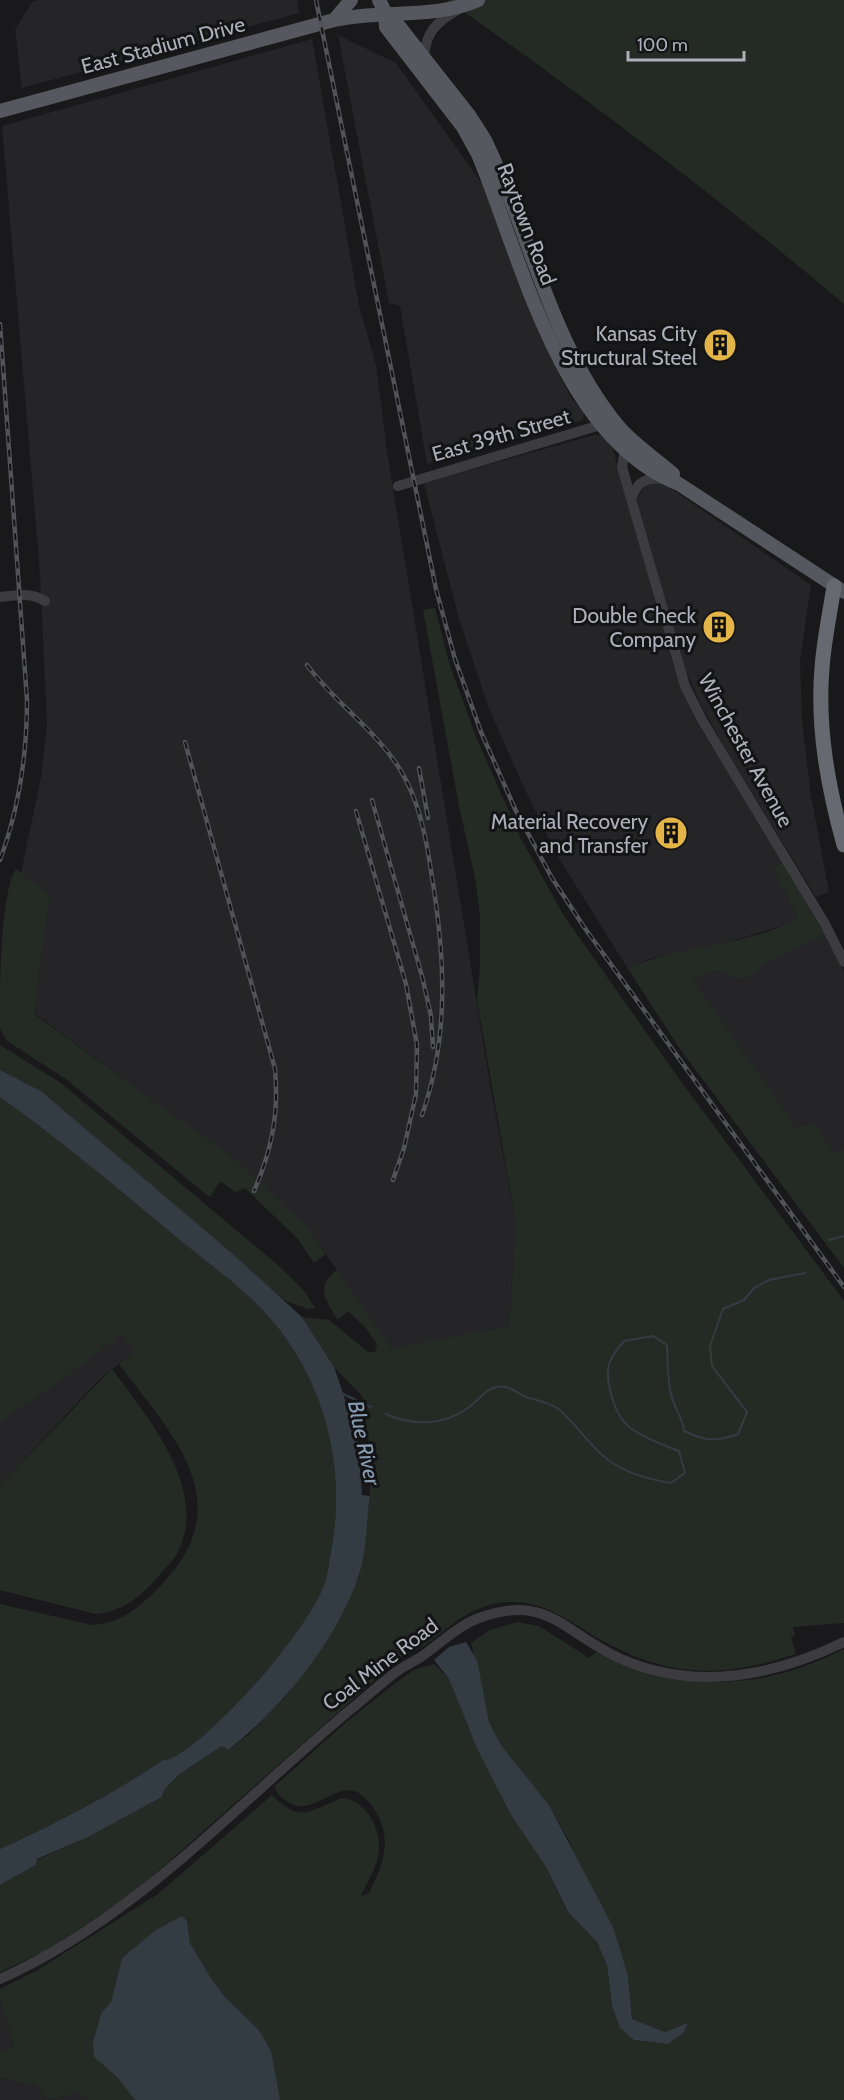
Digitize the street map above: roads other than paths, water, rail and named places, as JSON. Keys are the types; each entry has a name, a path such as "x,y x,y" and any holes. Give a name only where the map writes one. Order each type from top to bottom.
{"highway":[{"path":"839,589 822,668 821,712 831,800 844,845"}],"main road":[{"path":"334,20 351,0"},
{"name":"East Stadium Drive","path":"0,111 382,6 435,12 472,3"},
{"name":"Raytown Road","path":"382,6 469,115 533,281 608,423 665,479 679,484 839,589"},
{"name":"Raytown Road","path":"382,6 386,27 484,152"},
{"name":"Raytown Road","path":"630,447 673,474 679,484"}],"street":[{"path":"424,58 426,42 433,27 472,3"},
{"name":"East 39th Street","path":"398,486 608,423"},
{"name":"Winchester Avenue","path":"630,447 622,467 685,686 702,720 825,924 844,962"},
{"path":"632,497 636,487 643,481 652,478 665,479"},
{"path":"0,597 22,594 33,595 45,601"},
{"name":"Coal Mine Road","path":"0,1979 57,1950 117,1912 156,1881 290,1761 397,1671 478,1619 513,1609 537,1610 620,1658 650,1669 706,1679 749,1676 816,1656 844,1642"}],"waterway":[{"path":"829,1240 844,1236"},
{"path":"386,1414 407,1421 438,1421 468,1408 489,1390 506,1387 555,1407 595,1448 622,1469 671,1483 685,1473 679,1451 646,1437 623,1421 616,1408 609,1384 608,1370 614,1354 624,1341 653,1336 667,1345 668,1376 672,1399 684,1431 711,1439 738,1434 747,1412 712,1366 710,1346 723,1309 744,1300 754,1288 769,1280 805,1273"},
{"name":"Blue River","path":"341,1393 371,1407"}],"railway":[{"path":"316,0 436,589 455,659 481,732 516,811 552,878 584,927 844,1287"},
{"path":"0,324 27,700 21,781 7,841 0,860"},
{"path":"307,665 391,757 413,794 421,820 436,902 442,964 441,1025 431,1085 422,1115"},
{"path":"185,742 275,1069 276,1101 273,1131 254,1191"},
{"path":"419,768 428,818"},
{"path":"372,800 422,976 431,1016 433,1047"},
{"path":"356,811 406,984 417,1045 416,1094 404,1148 393,1180"}],"place":[{"name":"Kansas City Structural Steel","path":"720,345"},
{"name":"Double Check Company","path":"719,627"},
{"name":"Material Recovery and Transfer","path":"671,833"}]}
